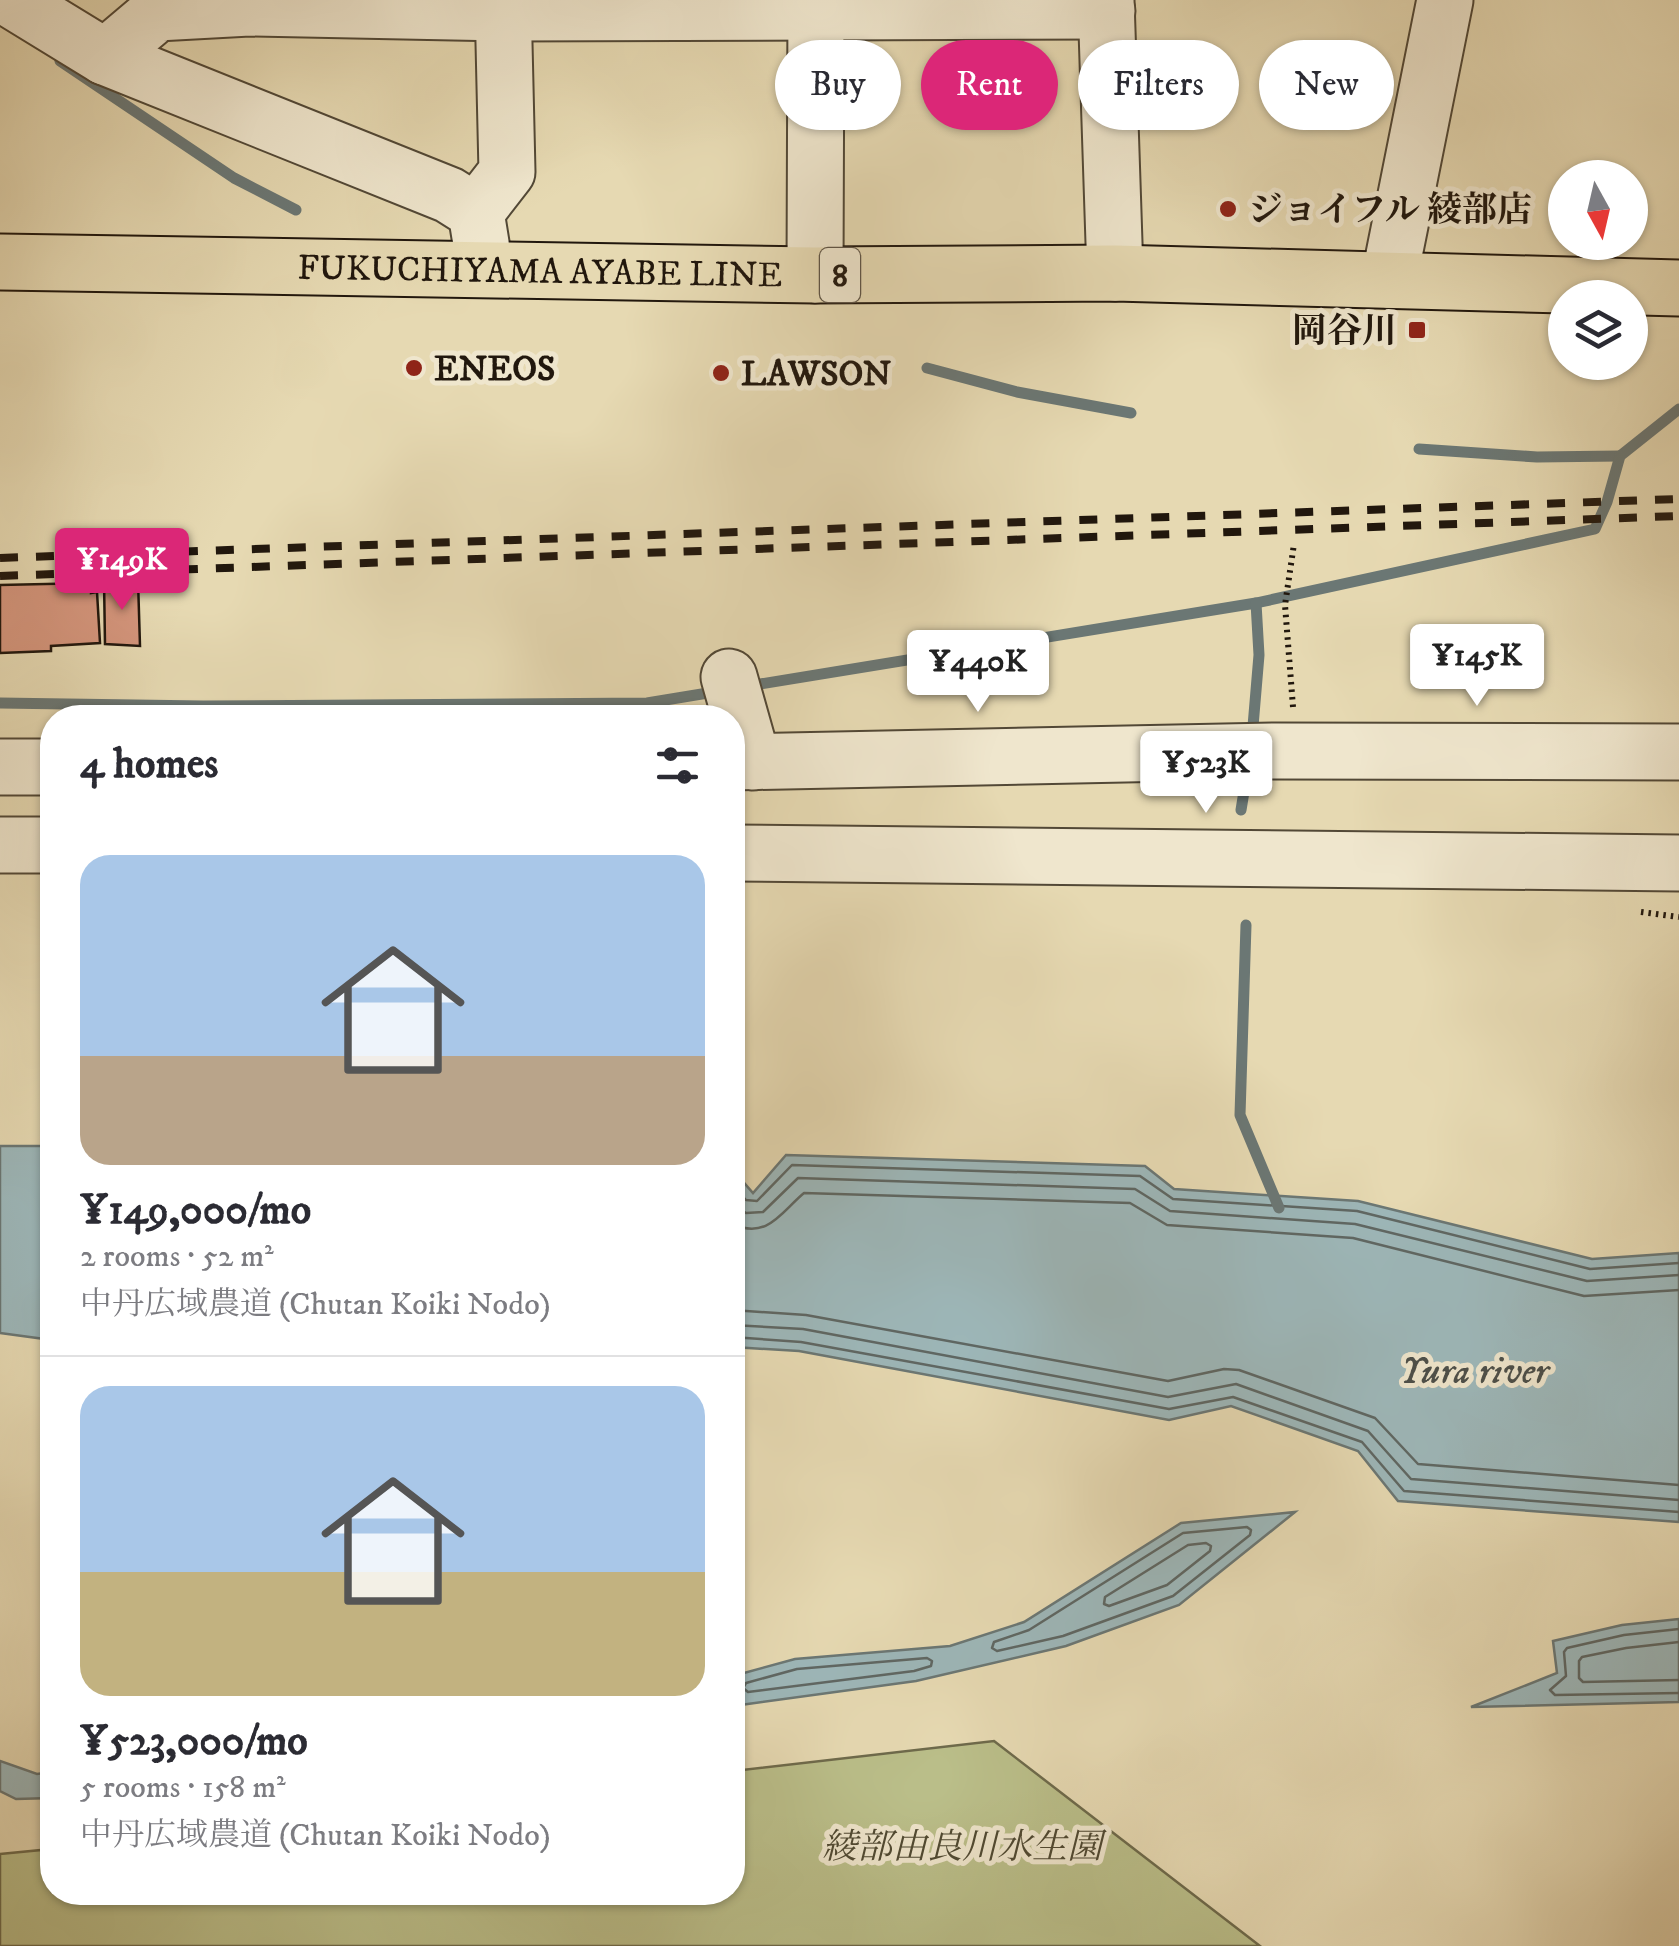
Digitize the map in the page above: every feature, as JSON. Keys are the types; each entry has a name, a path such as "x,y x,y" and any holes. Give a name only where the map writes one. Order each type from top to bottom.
{"main road":[{"name":"FUKUCHIYAMA AYABE LINE","path":"0,262 815,275 1114,274 1679,288"}],"street":[{"path":"12,0 105,57 450,195 476,212"},
{"path":"1389,280 1445,0"},
{"path":"105,57 157,13 198,5 1107,6 1114,274"},
{"path":"484,268 476,212 507,172 503,6"},
{"path":"815,275 816,7"},
{"path":"729,676 734,705"},
{"path":"745,762 1266,751 1679,752"},
{"path":"0,766 40,767"},
{"path":"0,845 40,845"},
{"path":"745,853 1679,863"}],"path":[{"path":"1266,751 1294,544"}],"green space":[{"name":"綾部由良川水生園","path":"994,1741 1260,1946 0,1946 0,1854 40,1850 40,1905 745,1905 745,1770"}],"water":[{"path":"0,1146 40,1146 40,1338 0,1333"},
{"name":"Yura river","path":"786,1155 1145,1166 1174,1189 1358,1201 1592,1259 1679,1253 1679,1522 1398,1501 1358,1451 1231,1406 1169,1420 799,1351 745,1348 745,1184 753,1193"},
{"path":"1295,1512 1179,1605 1066,1646 916,1681 745,1704 745,1673 795,1659 950,1646 1024,1622 1181,1523"},
{"path":"1679,1619 1679,1702 1471,1707 1557,1673 1553,1641 1622,1625"},
{"path":"0,1761 40,1774 40,1798 16,1799 0,1791"}],"building":[{"path":"104,580 138,580 140,646 105,644"},
{"path":"91,583 91,593 97,592 100,643 51,646 51,651 0,653 0,585"}],"waterway":[{"path":"60,61 234,178 296,210"},
{"path":"927,368 1017,392 1131,413"},
{"path":"748,686 1256,603 1595,529 1620,456 1679,409"},
{"path":"1419,449 1537,457 1620,456"},
{"path":"1252,738 1259,655 1256,603"},
{"path":"351,705 647,703 720,691"},
{"path":"0,703 135,705"},
{"path":"1241,810 1248,767"},
{"path":"1246,925 1240,1115 1279,1208"}],"railway":[{"path":"0,558 1679,499"},
{"path":"0,576 1679,516"}],"place":[{"name":"ジョイフル 綾部店","path":"1228,209"},
{"name":"岡谷川","path":"1417,330"},
{"name":"ENEOS","path":"414,368"},
{"name":"LAWSON","path":"721,373"}]}
